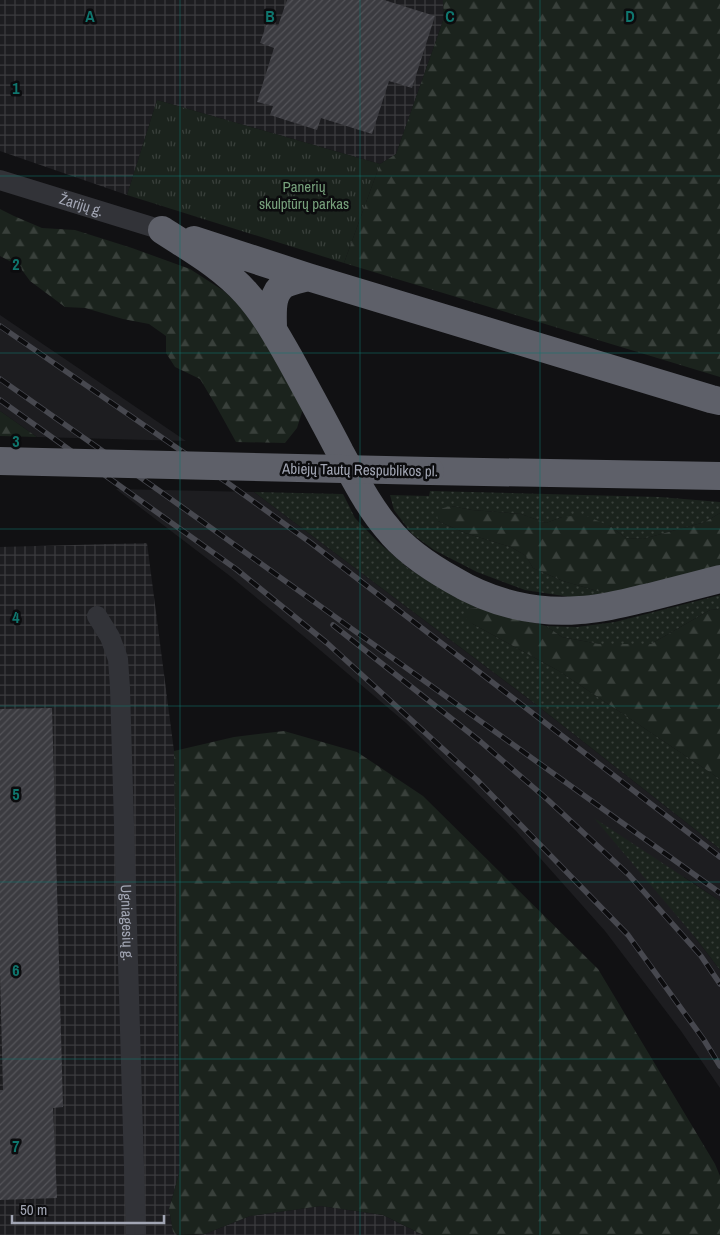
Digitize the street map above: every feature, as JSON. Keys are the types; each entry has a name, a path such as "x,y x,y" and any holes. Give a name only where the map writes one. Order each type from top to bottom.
{"highway":[{"path":"162,230 717,402"},
{"path":"162,230 224,271 246,293 273,329 372,509 389,531 411,552 436,570 464,586 493,599 543,610 579,610 615,606 720,579"},
{"path":"273,329 272,308 276,295 284,285 308,276"},
{"name":"Abiejų Tautų Respublikos pl.","path":"0,461 430,472 718,473"}],"street":[{"name":"Žarijų g.","path":"0,180 162,230"},
{"name":"Ugniagesių g.","path":"98,616 110,637 118,659 120,688 136,1235"}],"shaded area":[{"path":"0,0 443,0 444,18 396,154 380,164 157,100 127,195 0,151"},
{"path":"0,315 186,441 37,437 0,411"},
{"path":"116,489 254,492 529,699 720,849 720,901 684,877 694,936 720,970 720,1088 681,1031 605,931 516,831 406,723 230,576"},
{"path":"147,543 174,751 180,1170 169,1209 173,1231 178,1235 0,1235 0,547"},
{"path":"321,1206 383,1215 423,1235 194,1235 205,1234 250,1216"}],"green space":[{"path":"443,0 720,0 720,377 344,263 380,164 396,154 444,18"},
{"name":"Panerių skulptūrų parkas","path":"157,100 380,164 344,263 127,195"},
{"path":"0,209 42,228 75,230 190,269 224,291 256,321 303,409 297,428 285,443 236,442 200,379 175,367 166,353 166,336 149,324 85,308 65,307 30,281 19,266 0,256"},
{"path":"0,411 37,437 0,436"},
{"path":"430,491 660,497 720,502 720,513 705,522 643,539 626,538 610,526 562,517 546,523 521,514 472,510 451,506 438,521 465,533 511,547 526,556 533,568 563,581 601,592 622,593 583,599 525,590 477,572 434,550 412,534 394,510 390,495 429,496"},
{"path":"254,492 343,494 355,518 378,542 408,568 477,608 467,609 471,623 559,671 720,779 720,849 529,699"},
{"path":"451,506 472,510 521,514 546,523 562,517 584,515 610,526 626,538 643,539 705,522 720,513 720,567 622,593 601,592 563,581 533,568 526,556 511,547 465,533 438,521 437,514 440,509"},
{"path":"720,595 720,609 710,610 651,644 599,644 562,637 546,626 577,627 615,622"},
{"path":"477,608 546,626 562,637 599,644 651,644 710,610 720,609 720,779 559,671 471,623 465,617 467,609"},
{"path":"284,731 357,752 423,796 598,969 715,1164 720,1176 720,1235 423,1235 383,1215 321,1206 250,1216 205,1234 178,1235 173,1232 169,1209 180,1170 174,751 234,737"},
{"path":"594,818 720,901 720,970 694,936"}],"building":[{"path":"287,0 384,0 435,16 412,88 389,81 372,134 321,118 317,130 270,115 273,106 257,102 274,48 260,43 267,23 278,26"},
{"path":"52,708 63,1107 53,1108 57,1198 0,1200 0,1090 3,1090 0,973 0,709"}],"railway":[{"path":"0,326 225,481 311,543 720,857"},
{"path":"0,379 161,492 720,893"},
{"path":"0,400 236,569 327,643 477,780 628,935 704,1040 720,1066"},
{"path":"333,625 481,742 548,800 629,875 701,956 720,984"}]}
